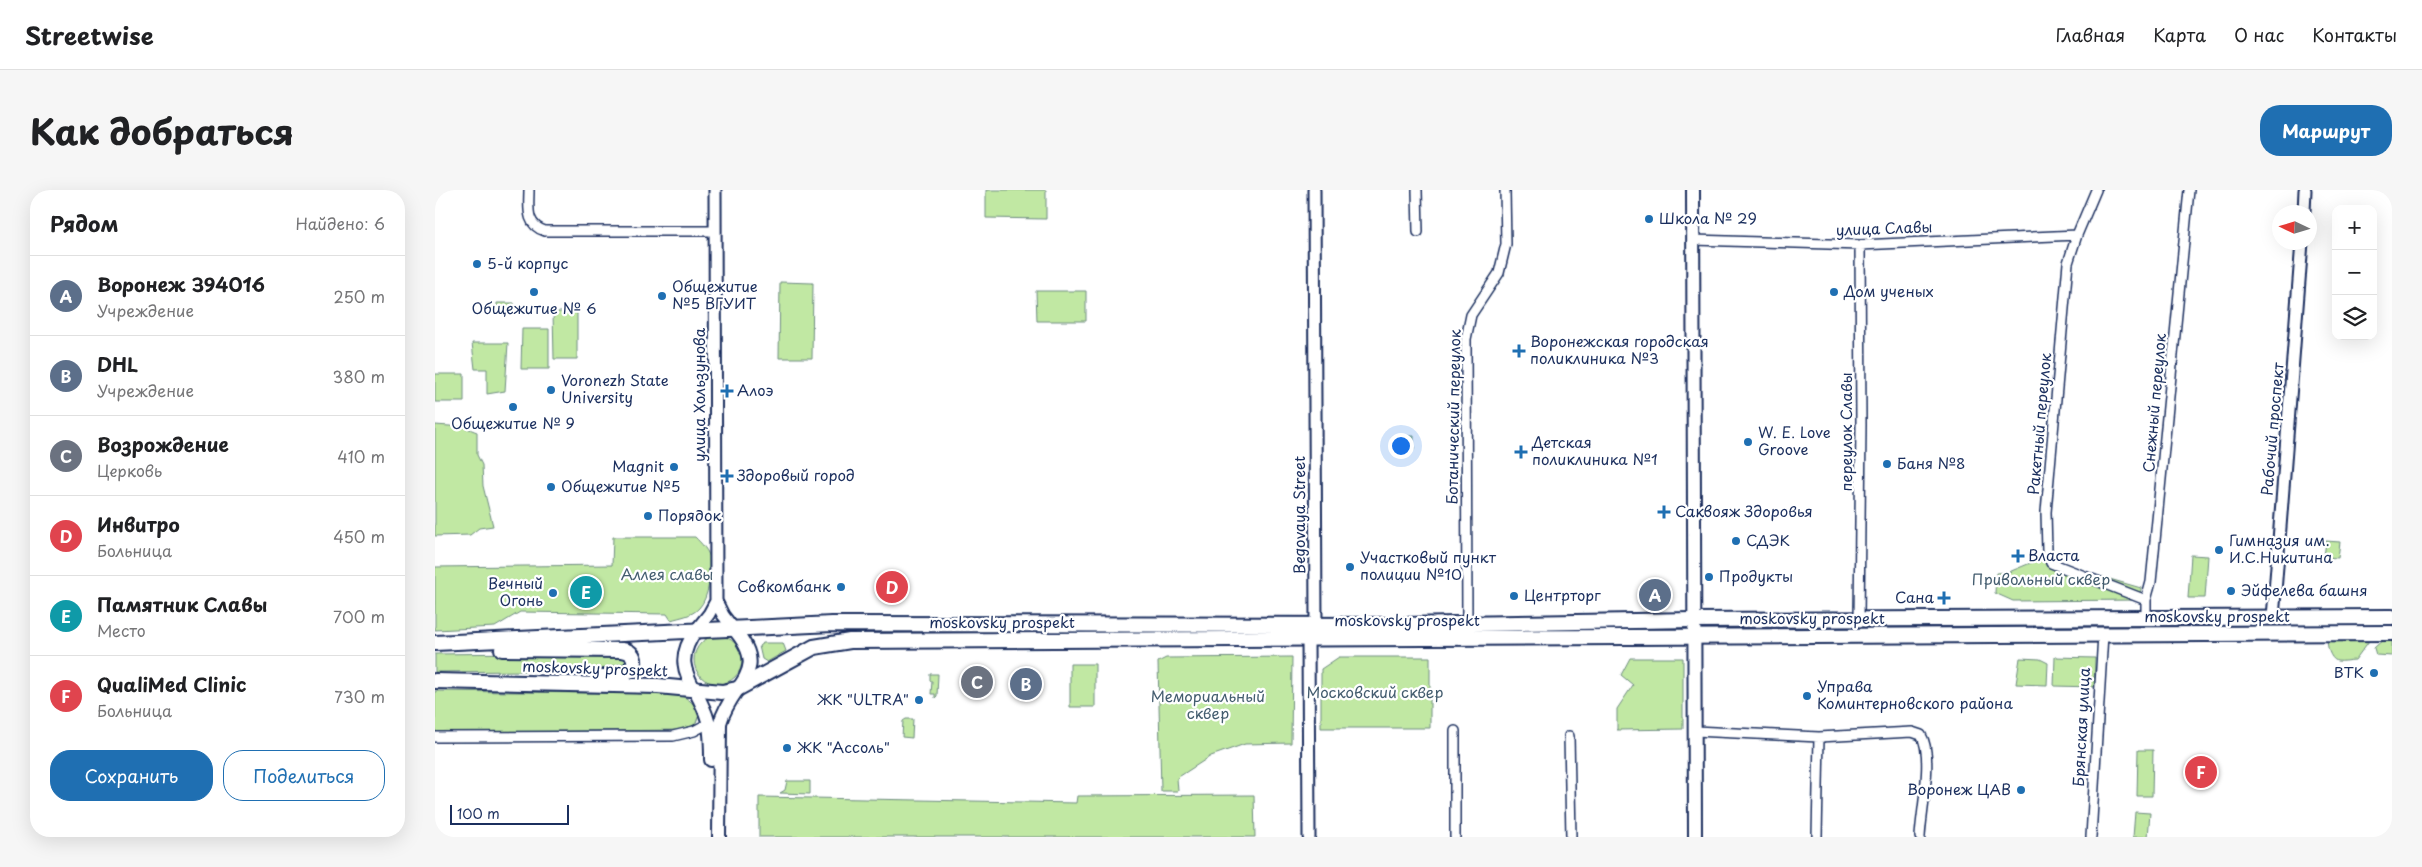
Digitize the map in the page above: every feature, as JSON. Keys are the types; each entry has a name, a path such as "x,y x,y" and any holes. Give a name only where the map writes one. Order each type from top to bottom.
{"main road":[{"path":"1693,190 1695,837"},
{"name":"moskovsky prospekt","path":"435,643 467,643 697,629 842,624 1467,624 1693,620 2392,617"},
{"name":"Брянская улица","path":"2103,618 2103,634"},
{"name":"улица Хользунова","path":"719,837 720,723 725,706 747,676 750,662 745,641 733,628"},
{"path":"697,629 688,641 684,653 684,666 709,723 711,837"},
{"name":"moskovsky prospekt","path":"435,681 658,686 712,693 737,689 814,647 835,642 2392,632"},
{"path":"467,643 488,649 622,650 633,656 634,664 629,672 571,683"}],"street":[{"path":"529,190 531,222 545,231 715,231"},
{"name":"улица Хользунова","path":"715,190 716,600 723,615 733,628"},
{"name":"Begovaya Street","path":"1314,190 1316,624"},
{"path":"1417,190 1418,232"},
{"name":"Ботанический переулок","path":"1467,624 1466,340 1471,315 1499,273 1506,244 1505,190"},
{"name":"Ракетный переулок","path":"2096,190 2077,235 2068,263 2046,512 2047,552 2051,563 2146,600"},
{"name":"Снежный переулок","path":"2146,618 2146,600 2151,582 2164,458 2189,190"},
{"path":"2304,205 2305,190"},
{"name":"улица Славы","path":"1693,240 1860,245 2077,235"},
{"name":"переулок Славы","path":"1859,620 1860,245"},
{"name":"Рабочий проспект","path":"2273,618 2301,250"},
{"path":"697,629 709,614 716,600"},
{"path":"1309,837 1308,638 1316,624"},
{"name":"Брянская улица","path":"2091,837 2103,634"},
{"path":"435,736 673,736 695,731 709,723"},
{"path":"1455,731 1455,837"},
{"path":"1695,732 1819,737 1912,732 1921,735 1925,741 1926,762 1920,837"},
{"path":"1569,736 1571,837"},
{"path":"1817,837 1819,737"}],"green space":[{"path":"986,190 1046,190 1046,219 986,218"},
{"path":"780,282 813,283 812,358 779,358"},
{"path":"1036,291 1086,291 1086,321 1037,321"},
{"path":"497,303 514,303 514,313 497,312"},
{"path":"553,312 577,312 577,359 554,359"},
{"path":"522,329 549,329 549,369 521,369"},
{"path":"472,343 508,343 505,391 487,394 487,369 475,369"},
{"path":"435,374 464,374 464,402 435,402"},
{"path":"435,425 464,427 477,432 477,455 482,465 483,486 493,526 479,528 470,535 435,536"},
{"path":"1392,436 1414,436 1414,450 1393,450"},
{"name":"Аллея славы","path":"613,537 695,537 702,544 710,559 710,578 707,592 699,608 689,615 671,620 667,614 520,612 495,627 435,630 435,567 612,565"},
{"path":"2326,541 2340,542 2338,558 2324,557"},
{"path":"2191,555 2208,556 2205,598 2188,598"},
{"name":"Привольный сквер","path":"2040,559 2141,588 2140,600 2013,601 1995,593 1996,573 2009,572"},
{"path":"718,636 727,638 735,643 740,651 742,660 740,669 735,677 727,682 718,684 709,682 701,677 696,669 694,660 696,651 701,643 709,638"},
{"path":"2385,638 2392,638 2392,656 2376,655 2374,648"},
{"path":"2328,639 2368,639 2369,641 2355,660 2337,661 2331,655 2328,648"},
{"path":"763,643 783,643 786,651 767,662 762,659 759,646"},
{"path":"620,652 631,659 620,670 435,672 435,654"},
{"name":"Мемориальный сквер","path":"1292,657 1291,743 1245,744 1211,756 1177,778 1178,791 1161,791 1158,662 1166,658"},
{"name":"Московский сквер","path":"1339,657 1430,657 1430,728 1321,728 1321,669"},
{"path":"2055,657 2095,658 2094,687 2054,686"},
{"path":"1630,658 1683,658 1683,729 1617,730 1617,709 1633,685 1621,675"},
{"path":"2020,658 2040,659 2048,663 2047,685 2016,684"},
{"path":"1070,664 1095,664 1095,707 1070,707"},
{"path":"930,674 938,674 937,696 935,698 935,694 931,694 932,681 930,681"},
{"path":"435,691 672,694 688,700 695,706 699,715 695,725 680,730 435,733"},
{"path":"913,719 912,738 902,737 903,721"},
{"path":"2138,750 2153,750 2152,796 2137,796"},
{"path":"787,781 810,781 810,794 780,793 785,790"},
{"path":"1254,795 1255,837 759,837 759,797 1076,803 1077,796"},
{"path":"2135,812 2150,813 2148,837 2133,837"}],"place":[{"name":"Школа № 29","path":"1649,219"},
{"name":"5-й корпус","path":"477,264"},
{"name":"Общежитие № 6","path":"534,292"},
{"name":"Дом ученых","path":"1834,292"},
{"name":"Общежитие №5 ВГУИТ","path":"662,296"},
{"name":"Воронежская городская поликлиника №3","path":"1519,351"},
{"name":"Voronezh State University","path":"551,390"},
{"name":"Алоэ","path":"727,391"},
{"name":"Общежитие № 9","path":"513,407"},
{"name":"W. E. Love Groove","path":"1748,442"},
{"name":"Детская поликлиника №1","path":"1521,452"},
{"name":"Баня №8","path":"1887,464"},
{"name":"Magnit","path":"674,467"},
{"name":"Здоровый город","path":"727,476"},
{"name":"Общежитие №5","path":"551,487"},
{"name":"Саквояж Здоровья","path":"1664,512"},
{"name":"Порядок","path":"648,516"},
{"name":"СДЭК","path":"1736,541"},
{"name":"Гимназия им. И.С.Никитина","path":"2219,550"},
{"name":"Власта","path":"2018,556"},
{"name":"Участковый пункт полиции №10","path":"1350,567"},
{"name":"Продукты","path":"1709,577"},
{"name":"Совкомбанк","path":"841,587"},
{"name":"Инвитро","path":"892,587"},
{"name":"Эйфелева башня","path":"2231,591"},
{"name":"Памятник Славы","path":"586,592"},
{"name":"Вечный Огонь","path":"553,593"},
{"name":"Воронеж 394016","path":"1655,595"},
{"name":"Центрторг","path":"1514,596"},
{"name":"Сана","path":"1944,598"},
{"name":"ВТК","path":"2374,673"},
{"name":"Возрождение","path":"977,682"},
{"name":"DHL","path":"1026,684"},
{"name":"Управа Коминтерновского района","path":"1807,696"},
{"name":"ЖК \"ULTRA\"","path":"919,700"},
{"name":"ЖК \"Ассоль\"","path":"787,748"},
{"name":"QualiMed Clinic","path":"2201,772"},
{"name":"Воронеж ЦАВ","path":"2021,790"}]}
